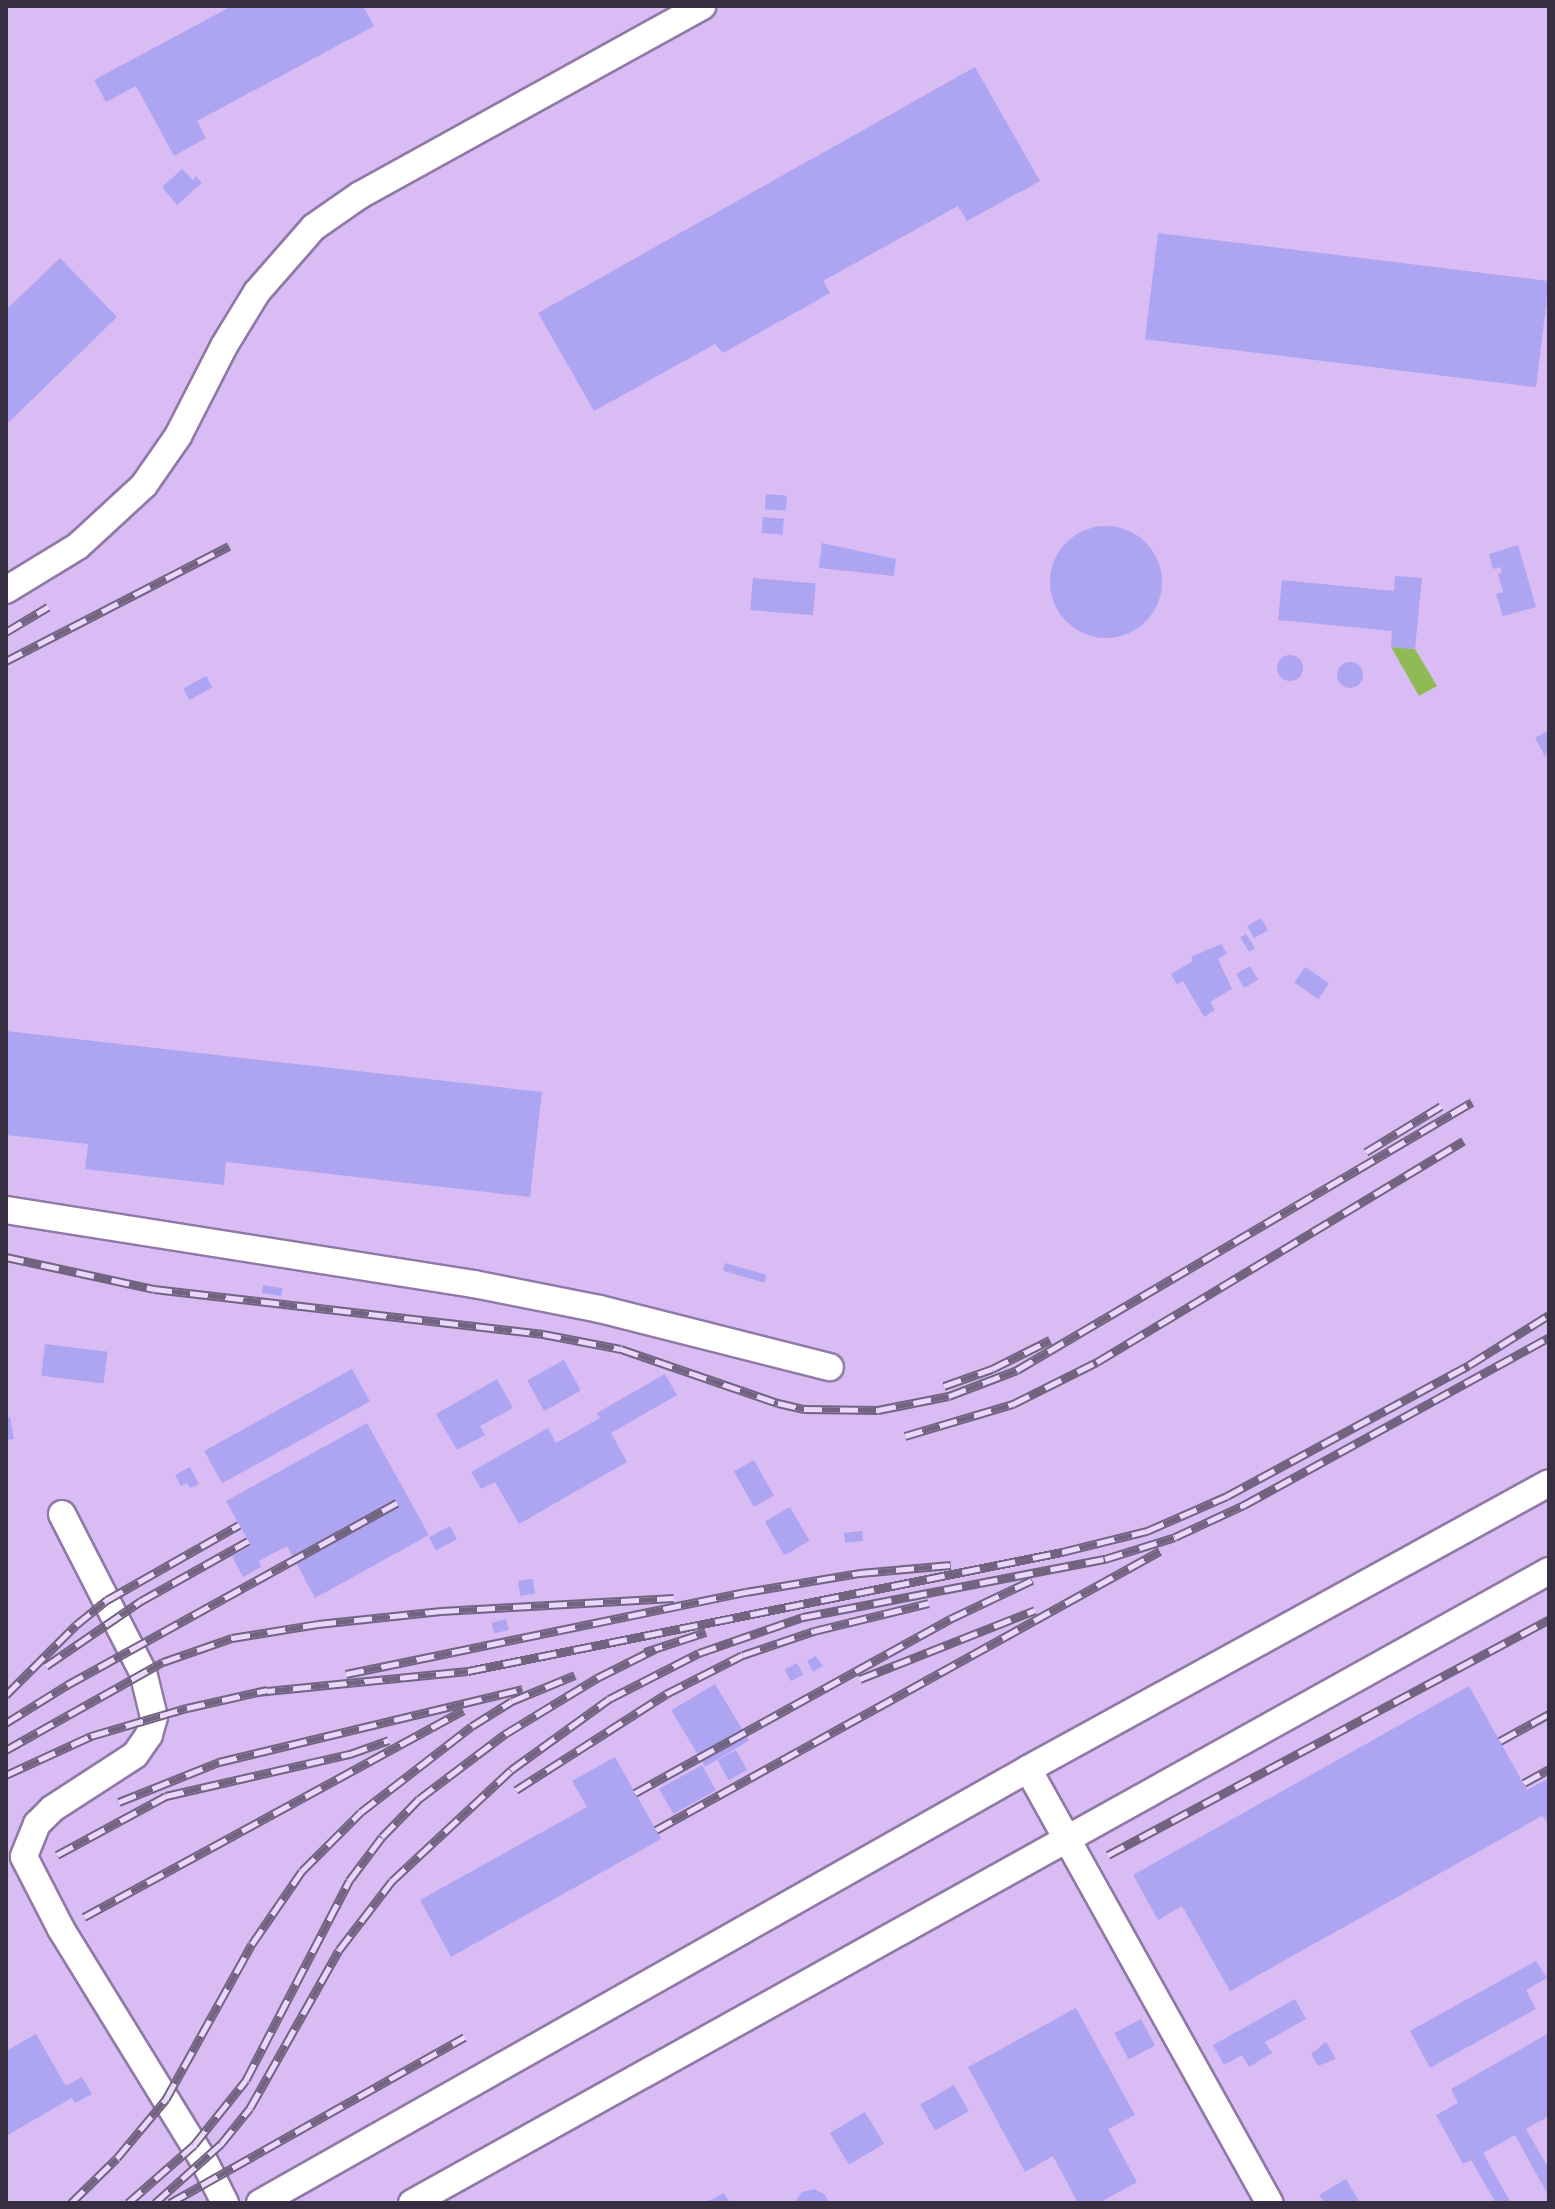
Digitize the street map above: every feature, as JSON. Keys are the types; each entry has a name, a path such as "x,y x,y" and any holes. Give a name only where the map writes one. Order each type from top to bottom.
{"lane":[{"path":"6,590 78,546 144,485 178,436 224,346 257,292 314,227 360,195 702,6"},
{"path":"6,1210 144,1235 474,1284 600,1309 830,1367"},
{"path":"260,2203 1028,1769 1549,1483"},
{"path":"62,1514 143,1672 154,1717 149,1735 135,1755 52,1809 37,1824 24,1857 61,1929 204,2161 225,2203"},
{"path":"412,2203 1549,1571"},
{"path":"1028,1769 1270,2203"}],"shaded area":[{"path":"6,6 1549,6 1549,2203 6,2203"},
{"path":"1391,647 1415,649 1437,686 1419,696"}],"building":[{"path":"232,6 363,6 374,26 197,121 206,138 174,156 136,86 106,102 94,80"},
{"path":"975,67 1040,181 967,221 958,206 823,281 830,293 723,353 715,344 594,411 538,313"},
{"path":"182,169 193,180 196,176 202,183 177,205 162,187"},
{"path":"1158,233 1549,281 1536,387 1145,339"},
{"path":"60,258 117,317 6,425 6,310"},
{"path":"766,494 787,496 786,511 765,509"},
{"path":"763,517 784,519 783,535 762,533"},
{"path":"1106,526 1127,530 1146,542 1158,561 1162,582 1158,603 1146,622 1127,634 1106,638 1085,634 1066,622 1054,603 1050,582 1054,561 1066,542 1085,530"},
{"path":"822,543 896,559 894,576 819,568"},
{"path":"1518,545 1536,607 1503,616 1496,594 1503,592 1498,574 1502,573 1500,567 1493,569 1489,554"},
{"path":"1395,576 1422,578 1415,649 1391,647 1392,631 1278,620 1282,580 1394,591"},
{"path":"753,578 816,583 813,615 750,610"},
{"path":"1290,655 1299,659 1303,668 1299,677 1290,681 1281,677 1277,668 1281,659"},
{"path":"1350,662 1359,666 1363,675 1359,684 1350,688 1341,684 1337,675 1341,666"},
{"path":"206,676 212,687 190,700 183,689"},
{"path":"1546,732 1549,734 1546,758 1535,738"},
{"path":"1261,918 1268,930 1254,938 1247,926"},
{"path":"1246,934 1255,948 1249,952 1240,938"},
{"path":"1221,944 1227,953 1218,959 1232,989 1210,1002 1215,1010 1204,1017 1183,981 1177,985 1171,974 1193,961 1191,957"},
{"path":"1250,966 1258,980 1244,988 1236,974"},
{"path":"1305,967 1329,983 1318,999 1294,983"},
{"path":"6,1031 542,1092 530,1197 226,1162 224,1185 85,1169 88,1144 6,1135"},
{"path":"725,1263 766,1275 764,1283 723,1271"},
{"path":"263,1285 283,1288 282,1296 262,1293"},
{"path":"45,1344 108,1352 104,1383 41,1376"},
{"path":"564,1360 581,1391 544,1411 527,1380"},
{"path":"352,1369 370,1401 222,1483 204,1451"},
{"path":"665,1374 677,1395 611,1433 627,1462 519,1524 495,1482 481,1489 471,1472 548,1428 556,1443 600,1418 597,1413"},
{"path":"497,1379 513,1408 480,1426 485,1435 457,1450 436,1414"},
{"path":"10,1417 14,1439 6,1440 6,1418"},
{"path":"367,1423 429,1535 315,1598 287,1546 259,1561 261,1567 243,1577 232,1556 251,1546 226,1501"},
{"path":"754,1460 774,1496 754,1507 734,1471"},
{"path":"190,1467 199,1484 190,1488 187,1483 181,1486 175,1475"},
{"path":"790,1507 810,1541 784,1555 765,1522"},
{"path":"450,1526 457,1539 436,1551 429,1537"},
{"path":"862,1531 863,1541 845,1543 844,1533"},
{"path":"533,1579 535,1594 520,1596 518,1581"},
{"path":"506,1619 509,1630 494,1634 492,1623"},
{"path":"816,1656 823,1666 813,1672 807,1661"},
{"path":"797,1663 803,1674 791,1681 785,1670"},
{"path":"715,1684 749,1741 705,1767 671,1710"},
{"path":"1469,1686 1527,1790 1549,1778 1549,1823 1542,1816 1230,1991 1182,1906 1158,1920 1133,1875"},
{"path":"736,1750 747,1770 729,1780 718,1760"},
{"path":"615,1757 661,1839 451,1957 420,1900 587,1807 572,1781"},
{"path":"702,1765 716,1790 673,1814 659,1789"},
{"path":"1536,1961 1547,1978 1526,1990 1536,2009 1430,2068 1410,2031"},
{"path":"1295,1999 1306,2019 1265,2042 1272,2053 1249,2067 1242,2055 1224,2065 1213,2045"},
{"path":"1076,2008 1135,2115 1108,2129 1137,2182 1099,2203 1078,2203 1053,2156 1025,2172 968,2067"},
{"path":"1141,2019 1155,2045 1129,2060 1115,2033"},
{"path":"1549,2033 1549,2116 1526,2129 1549,2169 1549,2197 1515,2135 1483,2153 1511,2203 1496,2203 1471,2160 1463,2164 1436,2115 1458,2103 1451,2089"},
{"path":"36,2034 66,2086 82,2077 92,2094 75,2103 72,2098 6,2136 6,2051"},
{"path":"1326,2042 1336,2059 1318,2066 1311,2054"},
{"path":"954,2085 969,2111 935,2130 920,2104"},
{"path":"865,2112 884,2144 849,2165 830,2133"},
{"path":"1346,2179 1360,2203 1324,2203 1319,2195"},
{"path":"814,2189 824,2194 830,2203 794,2203 802,2192"},
{"path":"724,2193 730,2203 705,2203"}],"railway":[{"path":"6,661 229,546"},
{"path":"6,632 48,607"},
{"path":"6,1257 154,1289 543,1334 621,1349 804,1409 878,1410 949,1396 1017,1370 1472,1102"},
{"path":"1366,1152 1441,1106"},
{"path":"905,1436 1013,1404 1097,1362 1463,1141"},
{"path":"257,1692 468,1671 1062,1552 1147,1531 1227,1496 1469,1365 1549,1315"},
{"path":"155,2203 221,2144 250,2108 339,1950 392,1881 511,1770 609,1699 699,1653 803,1617 1105,1559 1175,1537 1244,1505 1549,1337"},
{"path":"944,1386 992,1369 1050,1340"},
{"path":"6,1723 67,1685 397,1503"},
{"path":"6,1695 76,1625 107,1600 239,1525"},
{"path":"46,1666 141,1601 248,1541"},
{"path":"656,1830 1160,1551"},
{"path":"346,1674 746,1592 860,1573 951,1565"},
{"path":"635,1793 950,1619 1032,1580"},
{"path":"6,1750 163,1662 232,1638 318,1624 441,1611 674,1598"},
{"path":"516,1790 666,1694 743,1655 814,1631 929,1603"},
{"path":"860,1679 1035,1610"},
{"path":"1108,1855 1549,1620"},
{"path":"645,1652 706,1632"},
{"path":"128,2203 194,2145 246,2080 349,1881 382,1837 419,1799 505,1734 597,1678 655,1649"},
{"path":"71,2203 117,2158 166,2099 252,1944 302,1871 361,1812 472,1726 512,1701 575,1675"},
{"path":"119,1802 219,1762 522,1689"},
{"path":"6,1775 91,1736 187,1708 267,1690"},
{"path":"84,1917 463,1710"},
{"path":"1500,1741 1549,1714"},
{"path":"57,1855 166,1796 350,1754 389,1740"},
{"path":"1524,1783 1549,1769"},
{"path":"170,2203 465,2037"}]}
